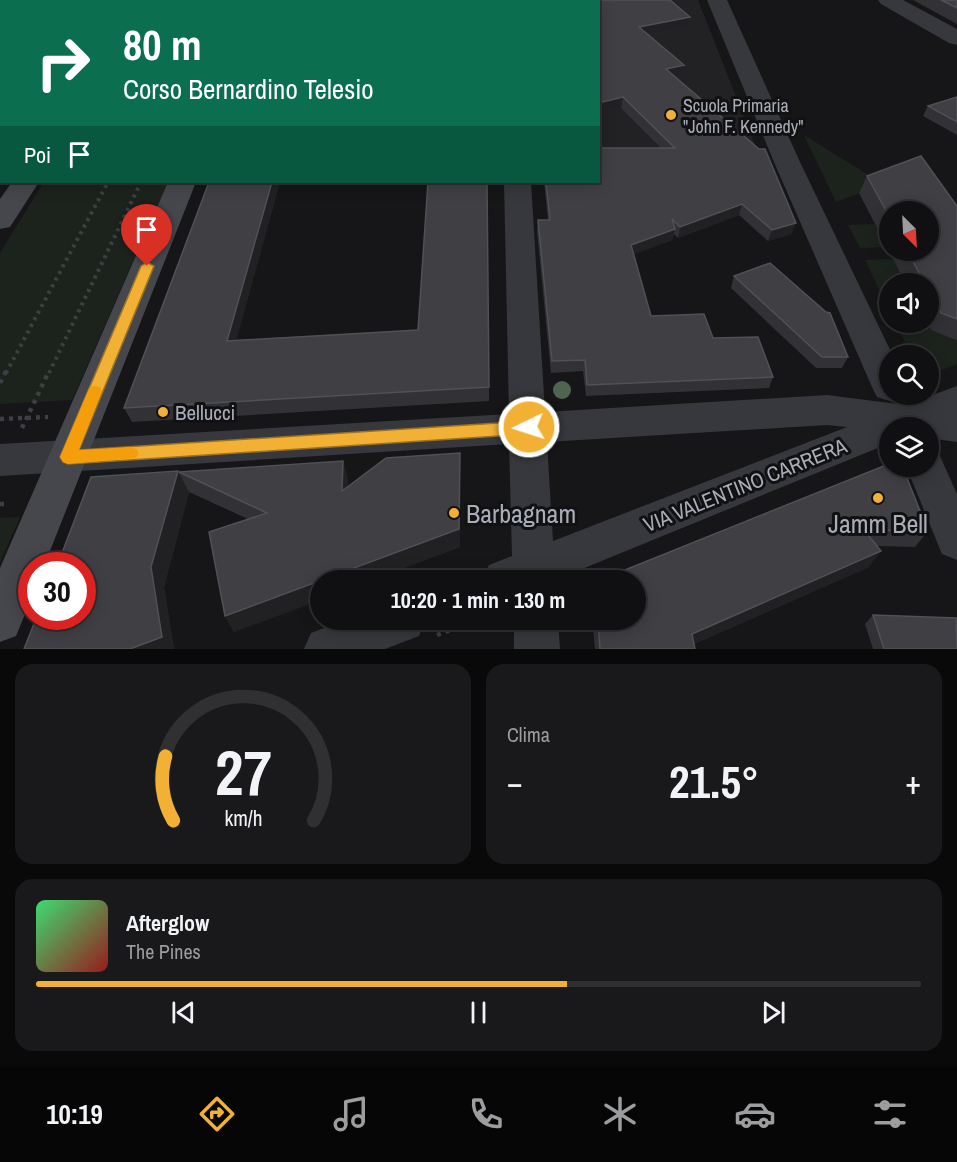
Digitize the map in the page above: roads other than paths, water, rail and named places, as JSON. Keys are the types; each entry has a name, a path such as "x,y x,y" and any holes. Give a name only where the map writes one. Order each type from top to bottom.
{"street":[{"path":"717,0 879,363"},
{"path":"888,0 957,38"},
{"path":"0,220 24,183"},
{"path":"0,620 182,183"},
{"name":"VIA VALENTINO CARRERA","path":"517,183 529,427 524,570"},
{"name":"VIA VALENTINO CARRERA","path":"540,570 902,414 957,400"},
{"path":"4,460 827,410 902,414 957,427"},
{"path":"930,477 957,541"},
{"path":"327,649 410,630"},
{"path":"536,630 537,649"}],"place":[{"name":"Scuola Primaria \"John F. Kennedy\"","path":"671,115"},
{"name":"Bellucci","path":"163,412"},
{"name":"Jamm Bell","path":"878,498"},
{"name":"Barbagnam","path":"454,513"}]}
